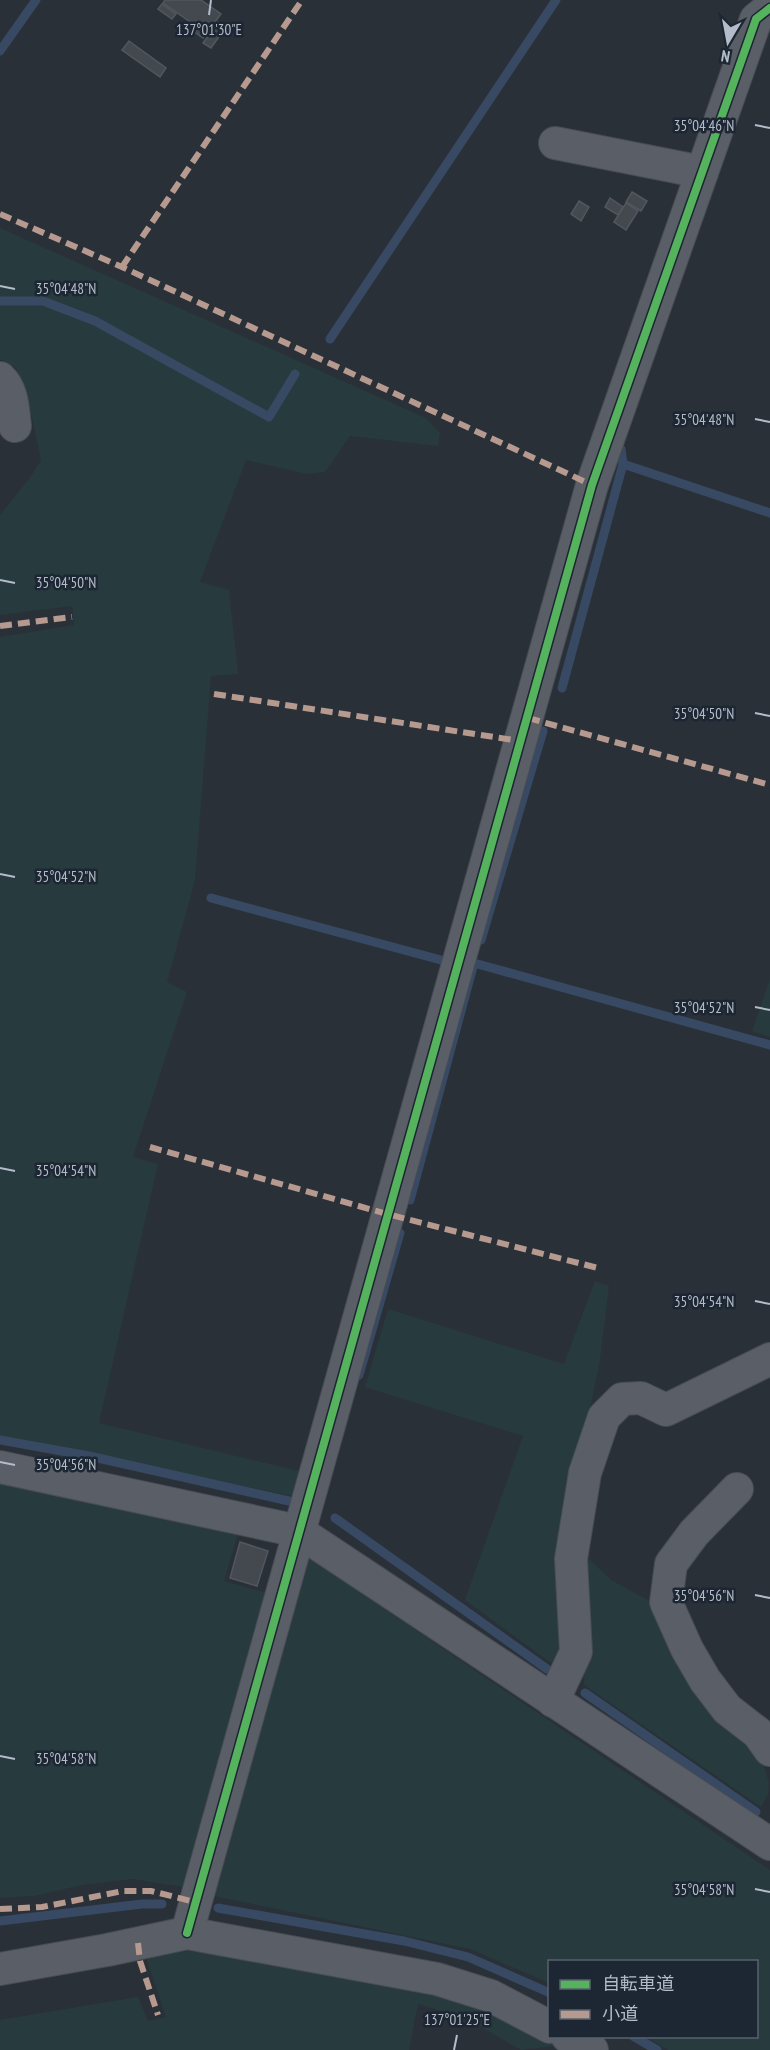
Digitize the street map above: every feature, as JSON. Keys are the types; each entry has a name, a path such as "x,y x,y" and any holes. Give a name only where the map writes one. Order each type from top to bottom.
{"street":[{"path":"187,1933 592,485 702,172 760,17"},
{"path":"555,143 702,172"},
{"path":"0,378 6,384 12,400 15,426"},
{"path":"553,1701 576,1652 571,1559 585,1473 604,1417 622,1399 641,1398 666,1410 770,1359"},
{"path":"0,1467 298,1531 553,1701 768,1838"},
{"path":"737,1489 694,1533 671,1564 666,1602 687,1649 705,1680 726,1709 758,1733 770,1750"},
{"path":"0,1969 187,1933 437,1979 491,1996 548,2025"},
{"path":"569,2038 592,2050"}],"green space":[{"path":"0,228 426,418 440,433 438,446 350,436 325,472 307,474 246,460 200,582 229,590 238,674 211,676 195,880 167,982 187,992 133,1157 158,1164 99,1423 299,1471 292,1496 0,1437 0,637 74,625 72,606 0,615 0,515 41,460 26,390 16,368 0,359"},
{"path":"770,979 770,1037 752,1031"},
{"path":"595,1281 609,1286 600,1360 586,1429 564,1645 551,1663 465,1600 523,1436 365,1387 388,1309 564,1364"},
{"path":"0,1482 239,1530 224,1581 267,1593 184,1887 132,1879 82,1885 34,1896 0,1898"},
{"path":"580,1550 611,1580 653,1603 685,1673 703,1704 746,1742 763,1763 769,1783 768,1794 761,1807 584,1685 585,1646"},
{"path":"309,1558 770,1870 770,2050 668,2050 648,2038 758,2038 758,1960 548,1960 548,1983 470,1949 209,1895 300,1560"},
{"path":"170,1948 391,1981 496,2009 562,2045 521,2050 465,2018 418,2004 409,2050 0,2050 0,2020 138,1997 148,2021 166,2017 144,1951"}],"building":[{"path":"165,0 201,0 221,14 203,38 193,31 196,26 163,3"},
{"path":"162,4 176,14 172,19 158,9"},
{"path":"218,22 226,27 211,48 203,43"},
{"path":"129,41 166,68 160,77 122,50"},
{"path":"632,192 647,201 641,211 626,202"},
{"path":"610,198 623,207 618,215 605,207"},
{"path":"579,201 589,207 581,221 571,214"},
{"path":"626,203 638,211 626,230 614,222"},
{"path":"240,1542 268,1551 257,1586 230,1578"}],"waterway":[{"path":"0,51 36,0"},
{"path":"330,339 556,0"},
{"path":"0,301 43,301 95,321 269,417 295,374"},
{"path":"562,688 623,464 621,449"},
{"path":"623,464 770,513"},
{"path":"481,940 543,731"},
{"path":"211,898 441,960"},
{"path":"410,1200 474,963 770,1045"},
{"path":"359,1375 400,1233"},
{"path":"0,1440 89,1456 289,1501"},
{"path":"335,1518 547,1669"},
{"path":"585,1693 756,1812"},
{"path":"0,1921 142,1904 162,1904"},
{"path":"218,1908 404,1941 468,1957 548,1992"},
{"path":"636,2038 657,2050"}],"marked path":[{"path":"122,267 302,0"},
{"path":"0,214 122,267 592,485"},
{"path":"0,626 72,617"},
{"path":"214,694 520,741"},
{"path":"528,718 770,785"},
{"path":"150,1147 387,1214 598,1268"},
{"path":"0,1909 42,1907 123,1891 151,1891 195,1902"},
{"path":"138,1943 140,1961 158,2015"}],"cycle path":[{"path":"187,1933 592,485 756,19 770,8"}]}
